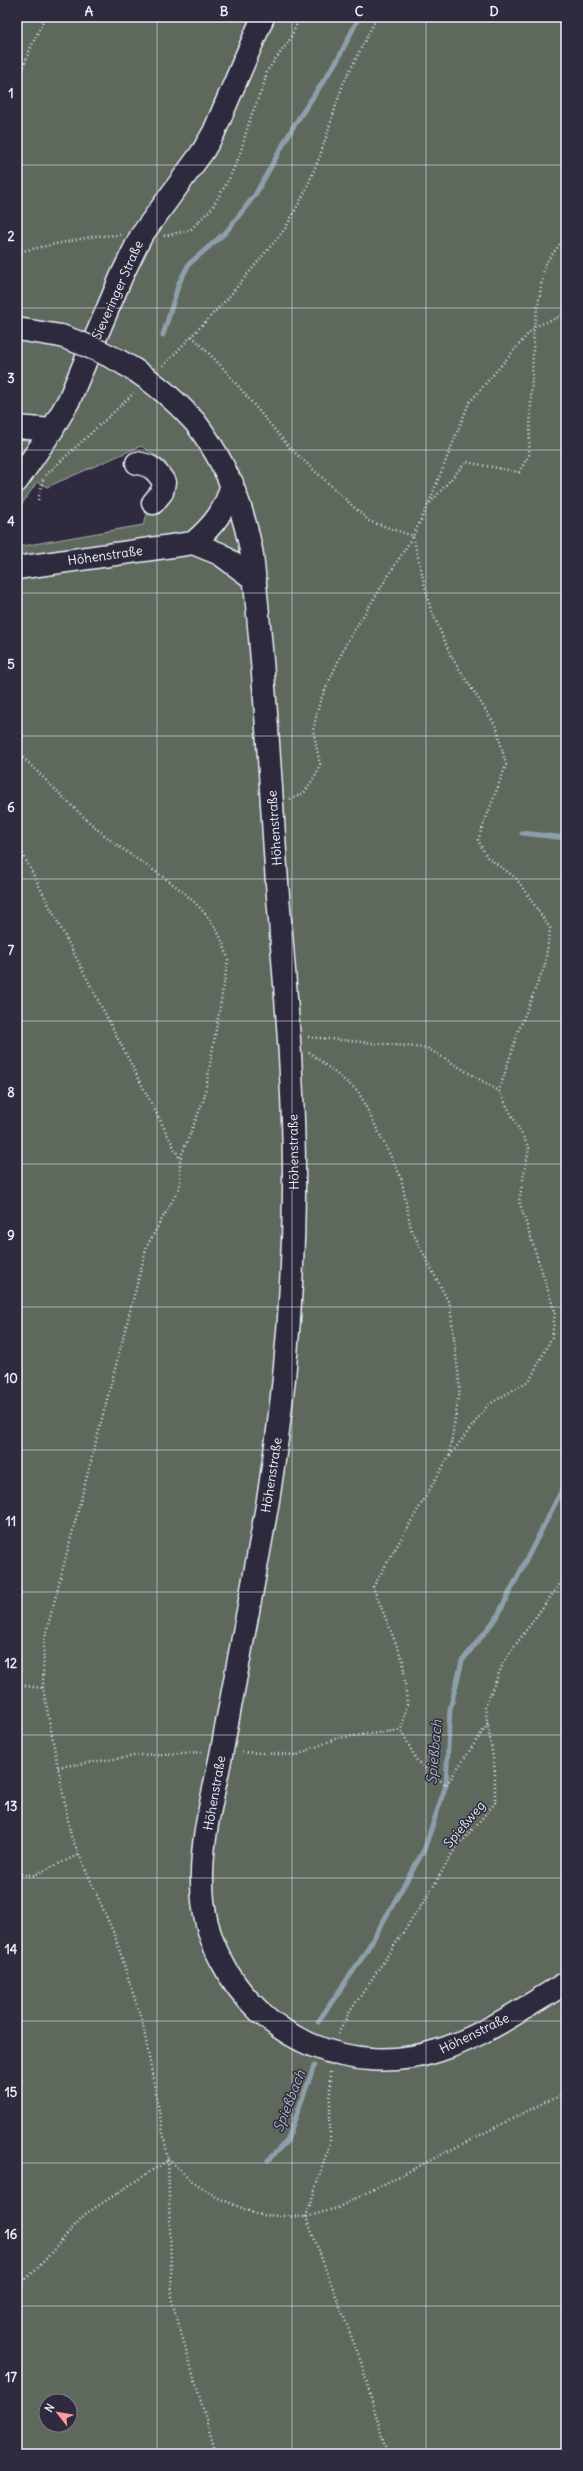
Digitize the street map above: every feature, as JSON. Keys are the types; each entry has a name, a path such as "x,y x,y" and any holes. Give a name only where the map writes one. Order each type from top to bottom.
{"street":[{"name":"Sieveringer Straße","path":"17,480 52,430 82,372 132,254 149,223 203,151 214,132 263,17"},
{"name":"Höhenstraße","path":"17,328 61,336 105,352 132,367 167,393 195,422 218,454 232,484 248,534 255,580 288,1036 294,1192 289,1334 268,1496 222,1751 202,1872 203,1902 209,1932 226,1970 256,2009 295,2038 330,2053 362,2059 385,2060 412,2058 437,2051 479,2032 566,1983"},
{"path":"17,427 52,430"},
{"path":"137,463 148,465 157,471 164,482 162,492 153,503"},
{"path":"232,484 229,500 216,521 193,543 220,554 255,580"},
{"name":"Höhenstraße","path":"17,568 193,543"}],"path":[{"path":"17,90 27,56 45,17"},
{"path":"160,368 227,299 285,229 304,194 315,168 343,84 377,17"},
{"path":"428,505 466,462 519,472 529,455 534,327 545,264 566,236"},
{"path":"272,803 292,799 304,793 317,774 320,764 313,730 320,701 347,642 413,536 428,505 469,403 534,327 566,314"},
{"path":"192,336 223,368 290,448 363,516 369,521 413,536"},
{"path":"38,500 43,478 138,389"},
{"path":"413,536 430,607 451,656 498,728 506,765 478,840 487,857 516,878 550,928 545,965 518,1032 499,1091"},
{"path":"17,752 104,835 196,902 213,922 226,947 228,960 204,1099 180,1159 180,1187 146,1246 44,1641 43,1688 71,1836 78,1855 115,1936 144,2026 168,2159 172,2301 216,2454"},
{"path":"17,843 180,1159"},
{"path":"288,1036 427,1048 499,1091 529,1148 519,1201 555,1312 552,1337 530,1380 488,1405 448,1458 373,1587 403,1661 407,1704 401,1730 417,1761 446,1785 488,1724"},
{"path":"288,1036 358,1091 400,1177 412,1229 450,1305 460,1389 448,1458"},
{"name":"Spießweg","path":"330,2053 350,2013 429,1894 453,1852 495,1803 495,1770 485,1707 504,1661 566,1575"},
{"path":"17,1686 43,1688"},
{"path":"58,1767 141,1755 222,1751 297,1755 337,1738 401,1730"},
{"path":"17,1874 34,1875 78,1855"},
{"path":"330,2053 330,2143 306,2217 316,2239 334,2294 361,2362 387,2454"},
{"path":"168,2159 191,2180 216,2197 258,2215 306,2217 338,2208 544,2102 566,2094"},
{"path":"17,2287 36,2270 84,2215 168,2159"}],"shaded area":[{"path":"17,17 566,17 566,2454 17,2454 17,547 143,525 148,512 173,479 165,462 141,446 47,487 37,482 17,511"}],"waterway":[{"path":"163,335 179,283 189,264 226,232 255,195 293,127 338,59 359,17"},
{"path":"522,833 566,838"},
{"name":"Spießbach","path":"318,2022 364,1955 424,1850 446,1785 450,1709 462,1661 497,1617 566,1482"},
{"name":"Spießbach","path":"268,2160 287,2141 314,2066"}]}
